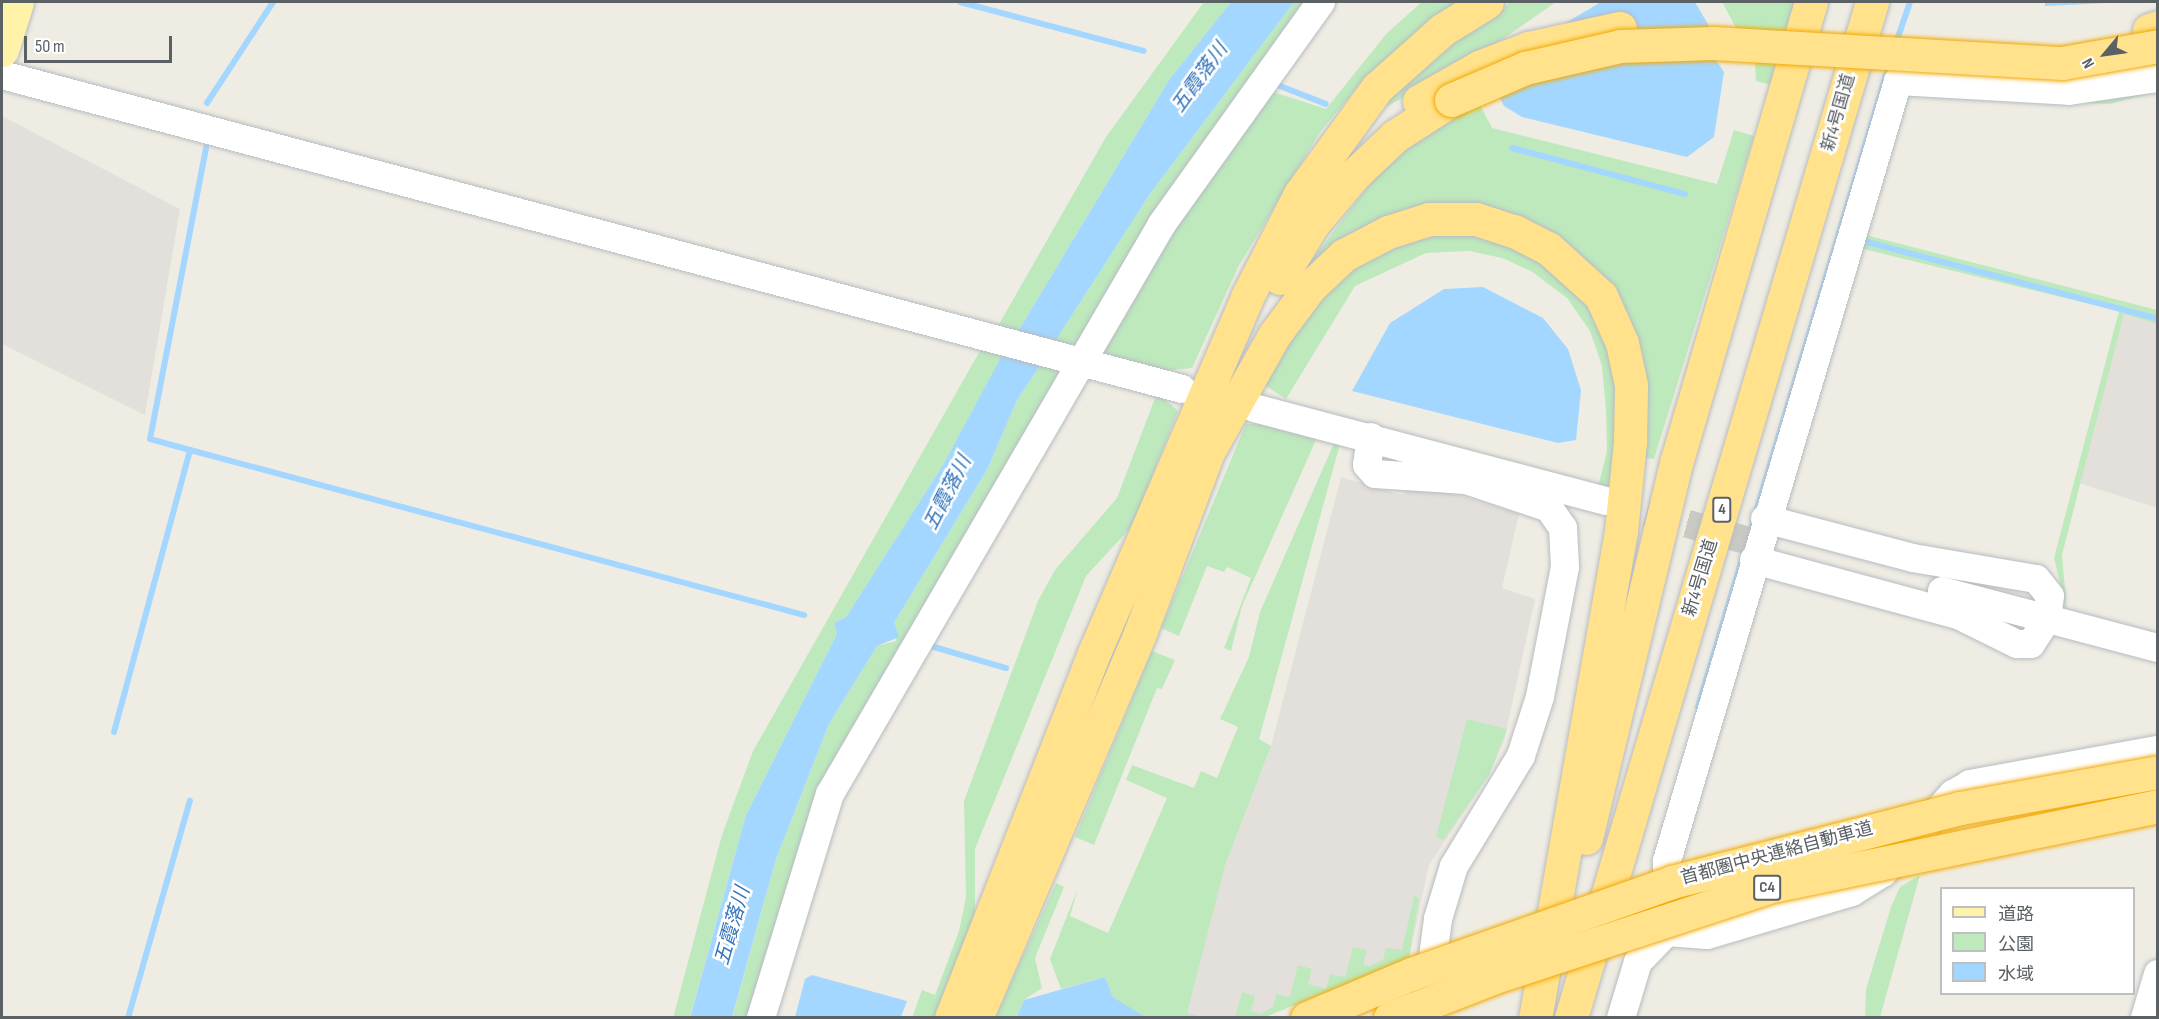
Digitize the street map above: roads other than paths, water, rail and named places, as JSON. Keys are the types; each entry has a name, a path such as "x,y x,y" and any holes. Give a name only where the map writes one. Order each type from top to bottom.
{"highway":[{"path":"951,1017 1020,829 1266,262 1300,194 1370,96 1442,30 1487,2"},
{"path":"1542,1017 1677,460 1811,2"},
{"name":"新4号国道","path":"1571,1017 1872,2"},
{"path":"1770,348 1811,260 1889,2"},
{"path":"1266,262 1326,183 1367,141 1528,48 1620,28 1713,24 2057,45 2120,38 2157,27"},
{"path":"976,1017 1136,644 1265,307 1313,224 1395,136 1447,93 1526,68 1620,46 1713,43 2062,63 2157,46"},
{"path":"1207,454 1275,334 1310,287 1344,255 1388,232 1429,219 1476,219 1514,231 1548,248 1601,296 1622,344 1631,385 1630,442 1621,531 1535,1017"},
{"name":"首都圏中央連絡自動車道","path":"1307,1017 1579,913 1717,868 1960,808 2157,772"},
{"name":"首都圏中央連絡自動車道","path":"1390,1017 1772,886 2157,806"}],"main road":[{"path":"2,50 17,2"}],"street":[{"path":"761,1017 830,794 1074,358 1162,224 1322,2"},
{"path":"2,75 998,337 1182,389"},
{"path":"1622,1017 1638,962 1667,932 1667,861 1898,81 2069,91 2157,78"},
{"path":"1254,408 1371,437 1606,501"},
{"path":"1371,437 1367,465 1375,474 1466,480 1549,508 1563,528 1557,613 1521,756 1454,866 1438,919 1431,983 1411,1017"},
{"path":"1762,542 1913,558 2036,579 2050,596 2047,619 2031,644 2017,644 1958,615 1762,542"},
{"path":"2047,619 2157,648"},
{"path":"1667,932 1707,935 1852,892 1883,873 1953,794 1970,784 2157,750"},
{"path":"2145,1017 2157,974"}],"water":[{"name":"五霞落川","path":"1231,2 1294,2 1150,194 1054,343 1017,333 1169,80"},
{"path":"1601,2 1695,2 1716,38 1709,50 1724,72 1714,137 1687,157 1522,117 1504,106 1485,71"},
{"path":"2045,2 2130,2 2045,6"},
{"path":"1483,287 1543,318 1568,349 1581,390 1576,440 1558,443 1352,391 1390,323 1444,289"},
{"name":"五霞落川","path":"1006,348 1045,358 1017,400 988,468 894,623 899,637 877,646 829,724 776,859 732,1017 690,1018 746,815 837,634 834,623 846,617 943,465"},
{"path":"812,975 907,1001 901,1017 795,1017 805,979"},
{"path":"1105,977 1113,997 1145,1017 1017,1017 1024,1000"}],"waterway":[{"path":"207,103 273,2"},
{"path":"960,2 1144,51"},
{"path":"1896,43 1910,2"},
{"path":"1698,707 1890,62"},
{"path":"1280,86 1326,104"},
{"path":"190,450 150,439 206,147"},
{"path":"1512,148 1685,194"},
{"path":"1863,241 2158,319"},
{"path":"114,732 190,450 804,615"},
{"path":"934,647 1006,668"},
{"path":"128,1018 190,801"}],"tunnel":[{"path":"1606,501 1767,546"}]}
